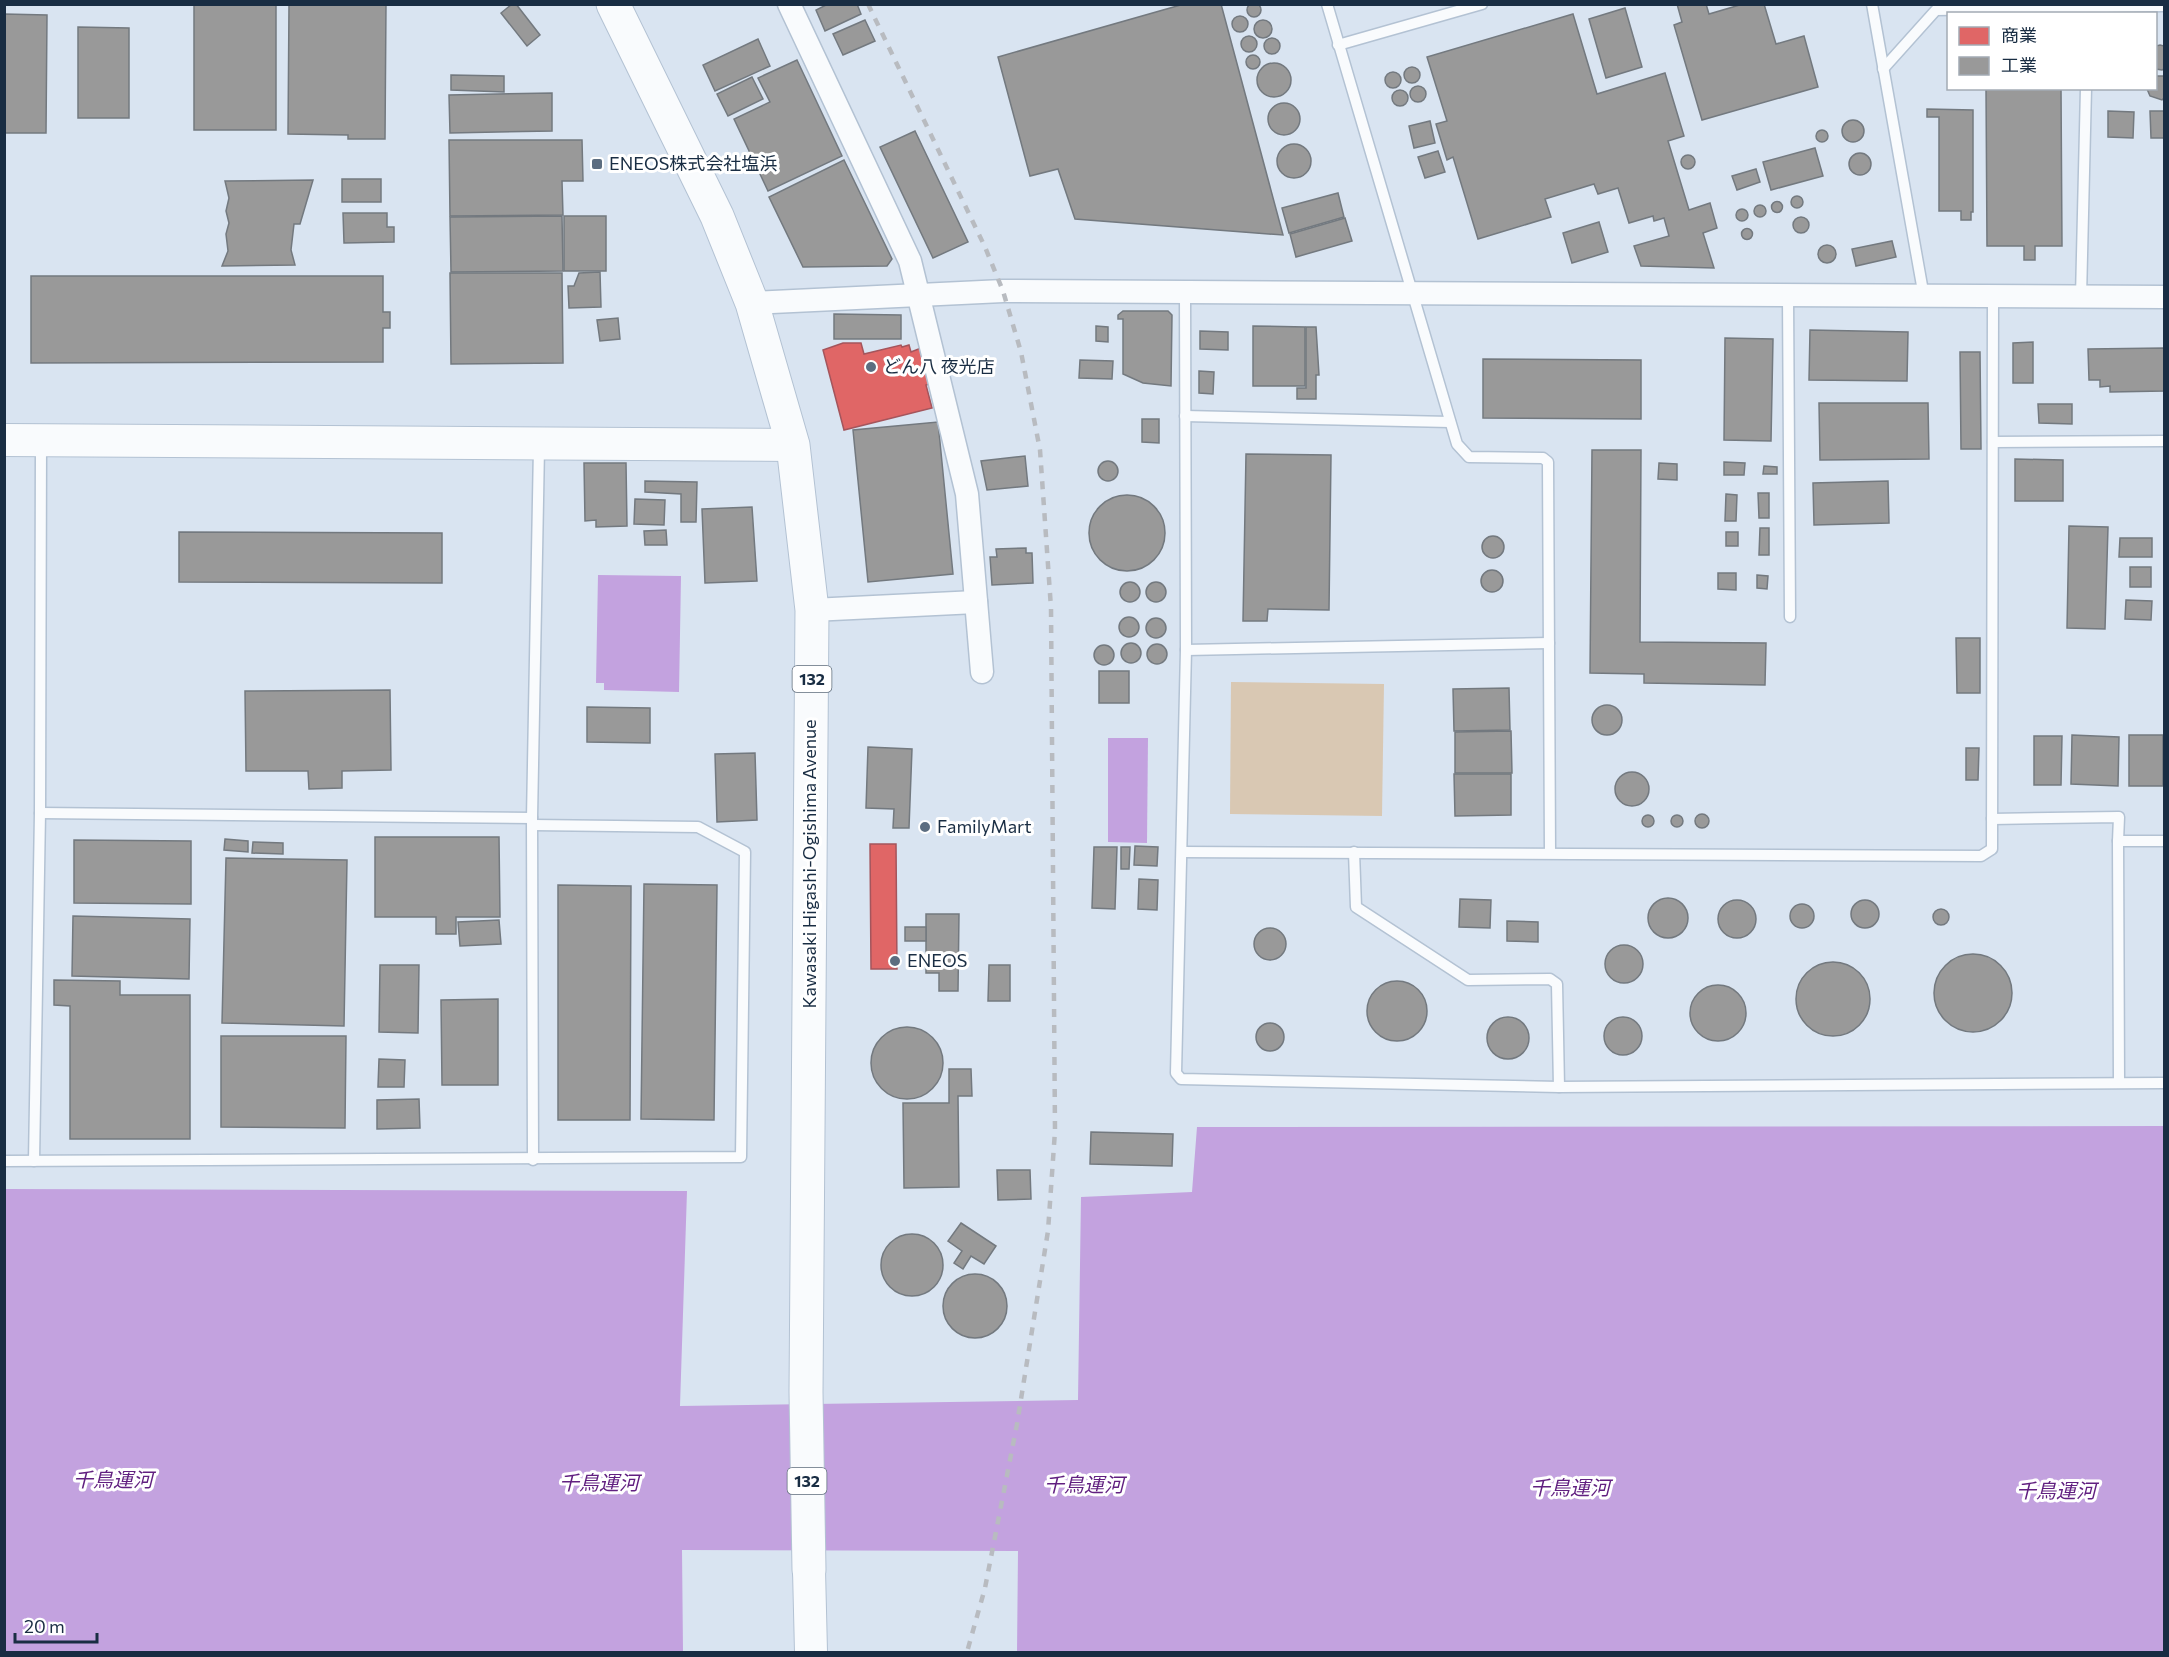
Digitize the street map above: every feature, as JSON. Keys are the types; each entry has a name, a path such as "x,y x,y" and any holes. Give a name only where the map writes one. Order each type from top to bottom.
{"highway":[{"name":"Kawasaki Higashi-Ogishima Avenue","path":"613,4 717,216 752,303 793,445 812,610 806,1392 809,1570"}],"street":[{"path":"789,4 910,261 967,494 981,672"},
{"path":"752,303 916,293 1035,291 1185,294 2164,297"},
{"path":"4,440 793,445"},
{"path":"812,610 976,602"},
{"name":"Kawasaki Higashi-Ogishima Avenue","path":"809,1570 811,1653"}],"lane":[{"path":"1327,4 1457,444 1468,457 1543,458 1548,462 1550,852"},
{"path":"1338,45 1482,4"},
{"path":"1872,4 1924,297"},
{"path":"1883,69 1935,10 2088,10 2164,6"},
{"path":"2081,297 2086,90"},
{"path":"1185,294 1186,650 1176,1073 1181,1079 1559,1087 2164,1083"},
{"path":"1788,296 1790,617"},
{"path":"1182,852 1550,852 1981,856 1992,849 1993,297"},
{"path":"1185,416 1450,422"},
{"path":"34,1161 40,813 41,440"},
{"path":"1993,442 2164,441"},
{"path":"533,1160 533,821 539,443"},
{"path":"1186,650 1549,643"},
{"path":"4,1161 533,1160 741,1156 745,852 698,827 533,821 40,813"},
{"path":"1992,819 2119,817 2119,1082"},
{"path":"2118,841 2164,841"},
{"path":"1354,852 1356,907 1468,980 1550,979 1557,984 1559,1087"}],"shaded area":[{"path":"1231,682 1384,684 1382,816 1230,814"}],"water":[{"path":"598,575 681,576 679,692 604,690 604,683 596,683"},
{"path":"1108,738 1148,738 1147,843 1108,842"},
{"name":"千鳥運河","path":"2164,1126 2164,1652 1017,1652 1018,1551 682,1550 683,1652 5,1652 5,1189 687,1191 680,1406 1078,1400 1081,1197 1192,1192 1197,1127"}],"building: 商業":[{"path":"843,343 861,343 864,354 901,345 902,347 909,345 911,352 921,348 930,384 926,385 932,408 844,430 823,350"},
{"path":"870,844 896,844 897,969 871,969"}],"building: 工業":[{"path":"1251,3 1257,3 1261,10 1257,17 1251,17 1247,13 1247,7"},
{"path":"194,4 276,4 276,130 194,130"},
{"path":"289,4 386,4 385,139 348,139 348,135 288,134"},
{"path":"512,4 516,4 540,35 527,46 501,13"},
{"path":"828,4 857,4 861,14 825,31 816,10"},
{"path":"1184,4 1221,4 1283,235 1075,219 1058,169 1030,176 998,57"},
{"path":"1677,4 1706,4 1709,14 1743,4 1764,4 1776,44 1804,36 1818,87 1702,120 1674,25 1682,22"},
{"path":"1625,8 1642,67 1606,78 1589,19"},
{"path":"4,14 47,15 46,133 4,133"},
{"path":"1573,14 1597,94 1665,73 1684,136 1668,141 1689,210 1710,203 1717,228 1703,233 1714,268 1641,266 1634,246 1669,236 1664,218 1654,221 1653,216 1629,223 1618,188 1598,194 1594,184 1545,199 1551,217 1478,239 1453,157 1447,160 1436,124 1447,121 1427,57"},
{"path":"1240,16 1246,18 1248,24 1246,30 1240,32 1234,30 1232,24 1234,18"},
{"path":"865,20 875,41 843,55 833,34"},
{"path":"1263,20 1269,23 1272,29 1269,35 1263,38 1257,35 1254,29 1257,23"},
{"path":"78,27 129,28 129,118 78,118"},
{"path":"1249,36 1255,38 1257,44 1255,50 1249,52 1243,50 1241,44 1243,38"},
{"path":"1272,38 1280,46 1272,54 1264,46"},
{"path":"758,39 770,66 715,91 703,65"},
{"path":"2157,46 2164,46 2164,69 2162,70 2157,69"},
{"path":"1250,55 1256,55 1260,62 1256,69 1250,69 1246,65 1246,59"},
{"path":"797,60 842,156 768,191 734,119 770,102 758,78"},
{"path":"1274,63 1286,68 1291,80 1286,92 1274,97 1262,92 1257,80 1262,68"},
{"path":"1409,67 1415,67 1420,75 1418,81 1409,83 1404,78 1404,72"},
{"path":"1393,72 1399,74 1401,80 1399,86 1393,88 1387,86 1385,80 1387,74"},
{"path":"451,75 504,76 504,92 451,90"},
{"path":"2157,76 2164,76 2164,98 2162,100 2150,96 2147,90 2157,90"},
{"path":"752,77 763,99 728,116 717,94"},
{"path":"1418,86 1426,94 1418,102 1410,94"},
{"path":"1397,90 1403,90 1408,98 1406,104 1397,106 1392,101 1392,95"},
{"path":"1986,90 2061,90 2062,246 2035,246 2035,260 2024,260 2024,246 1987,246"},
{"path":"552,93 552,131 450,133 449,95"},
{"path":"1284,103 1296,107 1300,119 1296,131 1284,135 1272,131 1268,119 1272,107"},
{"path":"1927,109 1973,110 1973,212 1971,212 1971,220 1961,220 1961,211 1939,211 1939,117 1927,117"},
{"path":"2108,111 2134,112 2133,138 2108,137"},
{"path":"2150,111 2164,111 2164,138 2151,138"},
{"path":"1853,120 1861,123 1864,131 1861,139 1853,142 1845,139 1842,131 1845,123"},
{"path":"1430,121 1435,143 1414,148 1409,126"},
{"path":"1824,130 1828,136 1824,142 1820,142 1816,134"},
{"path":"915,131 968,242 933,258 880,147"},
{"path":"449,140 582,140 583,181 562,181 563,215 450,216"},
{"path":"1294,144 1306,149 1311,161 1306,173 1294,178 1282,173 1277,161 1282,149"},
{"path":"1815,148 1823,176 1771,190 1763,162"},
{"path":"1438,151 1445,172 1425,178 1418,157"},
{"path":"1860,153 1868,156 1871,164 1868,172 1860,175 1852,172 1849,164 1852,156"},
{"path":"1688,155 1693,157 1695,162 1693,167 1688,169 1683,167 1681,162 1683,157"},
{"path":"844,160 892,259 887,266 803,267 769,197"},
{"path":"1756,169 1760,182 1737,190 1732,176"},
{"path":"342,179 381,179 381,202 342,202"},
{"path":"313,180 300,224 294,224 291,250 295,265 222,266 228,251 226,234 229,223 226,211 229,198 225,181"},
{"path":"1338,193 1344,217 1289,233 1282,208"},
{"path":"1797,196 1803,202 1797,208 1791,202"},
{"path":"1777,201 1783,207 1777,213 1771,207"},
{"path":"1760,205 1766,211 1760,217 1754,211"},
{"path":"1742,209 1748,215 1742,221 1736,215"},
{"path":"343,213 387,213 387,227 394,227 394,242 344,243"},
{"path":"562,216 563,271 451,272 450,217"},
{"path":"564,216 606,216 606,271 564,271"},
{"path":"1798,217 1804,217 1809,225 1807,231 1798,233 1793,228 1793,222"},
{"path":"1345,218 1352,241 1296,257 1290,234"},
{"path":"1599,222 1608,252 1572,263 1563,233"},
{"path":"1747,228 1753,234 1747,240 1741,234"},
{"path":"1892,241 1896,257 1856,266 1852,249"},
{"path":"1827,245 1833,248 1836,254 1833,260 1827,263 1821,260 1818,254 1821,248"},
{"path":"600,272 601,307 569,308 568,286 574,286 579,273"},
{"path":"450,273 562,273 563,363 451,364"},
{"path":"31,276 383,276 383,312 390,312 390,328 383,328 383,362 31,363"},
{"path":"1123,311 1168,311 1172,315 1171,386 1143,383 1123,374 1123,319 1118,319 1118,315"},
{"path":"834,314 901,315 901,339 834,339"},
{"path":"618,318 620,339 600,341 597,320"},
{"path":"1096,326 1108,327 1108,342 1096,341"},
{"path":"1253,326 1305,327 1305,386 1253,386"},
{"path":"1306,327 1316,327 1319,375 1316,375 1316,399 1297,399 1297,388 1306,388"},
{"path":"1810,330 1908,332 1907,381 1809,380"},
{"path":"1200,331 1228,332 1228,350 1200,349"},
{"path":"1725,338 1773,339 1771,441 1724,440"},
{"path":"2033,342 2033,383 2013,383 2013,343"},
{"path":"2164,348 2164,391 2110,392 2110,386 2100,387 2100,380 2089,380 2088,349"},
{"path":"1960,352 1980,352 1981,449 1961,449"},
{"path":"1483,359 1641,360 1641,419 1483,418"},
{"path":"1080,360 1113,361 1112,379 1079,378"},
{"path":"1199,371 1214,372 1213,394 1199,393"},
{"path":"1819,403 1928,403 1929,459 1820,460"},
{"path":"2038,404 2072,404 2072,424 2039,423"},
{"path":"1142,419 1159,419 1159,443 1142,442"},
{"path":"938,422 953,574 868,582 853,430"},
{"path":"1592,450 1641,450 1640,642 1766,643 1765,685 1644,683 1644,674 1590,673"},
{"path":"1246,454 1331,455 1329,610 1268,609 1267,621 1243,621"},
{"path":"1025,456 1028,486 987,490 981,461"},
{"path":"2015,459 2063,460 2063,501 2015,501"},
{"path":"1108,461 1115,464 1118,471 1115,478 1108,481 1101,478 1098,471 1101,464"},
{"path":"1724,462 1745,463 1744,475 1724,475"},
{"path":"584,463 626,463 627,526 596,527 596,520 585,521"},
{"path":"1659,463 1677,464 1677,480 1658,479"},
{"path":"1764,466 1777,467 1777,474 1763,474"},
{"path":"645,481 697,482 696,522 681,522 681,494 645,492"},
{"path":"1888,481 1889,523 1814,525 1813,483"},
{"path":"1758,493 1769,493 1769,518 1759,518"},
{"path":"1726,494 1737,495 1736,521 1725,521"},
{"path":"1127,495 1142,498 1154,506 1162,518 1165,533 1162,548 1154,560 1142,568 1127,571 1112,568 1100,560 1092,548 1089,533 1092,518 1100,506 1112,498"},
{"path":"635,499 665,500 664,525 634,524"},
{"path":"752,507 757,581 705,583 702,509"},
{"path":"2069,526 2108,527 2105,629 2067,628"},
{"path":"1760,528 1769,528 1769,555 1759,555"},
{"path":"666,530 667,545 645,545 644,531"},
{"path":"179,532 442,533 442,583 179,582"},
{"path":"1726,532 1738,532 1738,546 1726,546"},
{"path":"1493,536 1503,543 1504,547 1497,557 1493,558 1483,551 1482,547 1489,537"},
{"path":"2120,538 2152,538 2152,557 2119,557"},
{"path":"1026,548 1026,553 1032,553 1033,583 992,585 990,557 997,557 996,549"},
{"path":"2130,567 2151,567 2151,587 2130,587"},
{"path":"1492,570 1500,573 1503,581 1500,589 1492,592 1484,589 1481,581 1484,573"},
{"path":"1718,573 1736,573 1736,590 1718,589"},
{"path":"1757,575 1768,576 1767,589 1757,588"},
{"path":"1130,582 1137,585 1140,592 1137,599 1130,602 1123,599 1120,592 1123,585"},
{"path":"1156,582 1163,585 1166,592 1163,599 1156,602 1149,599 1146,592 1149,585"},
{"path":"2126,600 2152,601 2151,620 2125,619"},
{"path":"1129,617 1136,620 1139,627 1136,634 1129,637 1122,634 1119,627 1122,620"},
{"path":"1156,618 1163,621 1166,628 1163,635 1156,638 1149,635 1146,628 1149,621"},
{"path":"1956,638 1980,638 1980,693 1957,693"},
{"path":"1131,643 1138,646 1141,653 1138,660 1131,663 1124,660 1121,653 1124,646"},
{"path":"1157,644 1164,647 1167,654 1164,661 1157,664 1150,661 1147,654 1150,647"},
{"path":"1104,645 1111,648 1114,655 1111,662 1104,665 1097,662 1094,655 1097,648"},
{"path":"1099,671 1129,671 1129,703 1099,703"},
{"path":"1509,688 1510,730 1454,731 1453,689"},
{"path":"390,690 391,770 342,771 342,788 309,789 308,771 246,771 245,691"},
{"path":"1607,705 1618,709 1622,720 1618,731 1607,735 1596,731 1592,720 1596,709"},
{"path":"587,707 650,708 650,743 587,742"},
{"path":"1511,731 1512,773 1455,773 1455,732"},
{"path":"2072,735 2119,737 2118,786 2071,784"},
{"path":"2129,735 2163,735 2163,786 2129,786"},
{"path":"2034,736 2062,736 2061,785 2034,785"},
{"path":"868,747 912,749 909,828 893,828 894,809 866,808"},
{"path":"1966,748 1979,748 1978,780 1966,780"},
{"path":"755,753 757,820 717,822 715,754"},
{"path":"1632,772 1644,777 1649,789 1644,801 1632,806 1620,801 1615,789 1620,777"},
{"path":"1454,774 1511,774 1511,815 1455,816"},
{"path":"1702,814 1707,816 1709,821 1707,826 1702,828 1697,826 1695,821 1697,816"},
{"path":"1650,815 1654,821 1650,827 1646,827 1642,819"},
{"path":"1679,815 1682,816 1682,826 1675,827 1672,826 1671,819 1672,816"},
{"path":"375,837 499,837 500,917 456,917 456,934 436,934 436,917 375,917"},
{"path":"225,839 248,841 248,852 224,850"},
{"path":"74,840 191,841 191,904 74,903"},
{"path":"253,842 283,843 283,854 252,853"},
{"path":"1135,846 1158,847 1157,866 1134,865"},
{"path":"1094,847 1117,847 1115,909 1092,908"},
{"path":"1121,847 1130,847 1129,869 1121,869"},
{"path":"226,858 347,860 344,1026 222,1023"},
{"path":"1139,879 1158,880 1157,910 1138,909"},
{"path":"644,884 717,885 714,1120 641,1119"},
{"path":"558,885 631,886 630,1120 558,1120"},
{"path":"1668,898 1676,899 1682,904 1687,910 1687,926 1682,932 1676,937 1668,938 1660,937 1654,932 1649,926 1648,918 1649,910 1654,904 1660,899"},
{"path":"1460,899 1491,900 1490,928 1459,927"},
{"path":"1737,900 1751,905 1756,919 1751,933 1737,938 1723,933 1718,919 1723,905"},
{"path":"1865,900 1875,904 1879,914 1875,924 1865,928 1855,924 1851,914 1855,904"},
{"path":"1802,904 1811,907 1814,916 1811,925 1802,928 1793,925 1790,916 1793,907"},
{"path":"1941,909 1949,917 1941,925 1933,917"},
{"path":"926,914 959,914 958,991 939,991 939,973 926,973"},
{"path":"73,916 190,919 189,979 72,976"},
{"path":"499,920 501,944 460,946 458,922"},
{"path":"1507,921 1538,922 1538,942 1507,941"},
{"path":"905,927 926,927 926,941 905,941"},
{"path":"1270,928 1281,933 1286,944 1281,955 1270,960 1259,955 1254,944 1259,933"},
{"path":"1624,945 1637,951 1643,964 1637,977 1624,983 1611,977 1605,964 1611,951"},
{"path":"1973,954 1988,957 2001,965 2009,978 2012,993 2009,1008 2001,1021 1988,1029 1973,1032 1958,1029 1945,1021 1937,1008 1934,993 1937,978 1945,965 1958,957"},
{"path":"1833,962 1854,968 1864,978 1870,999 1864,1020 1854,1030 1833,1036 1812,1030 1802,1020 1796,999 1802,978 1812,968"},
{"path":"380,965 419,965 418,1033 379,1032"},
{"path":"989,965 1010,965 1010,1001 988,1001"},
{"path":"54,980 120,981 120,995 190,995 190,1139 70,1139 70,1006 54,1005"},
{"path":"1397,981 1414,986 1422,994 1427,1011 1422,1028 1414,1036 1397,1041 1380,1036 1372,1028 1367,1011 1372,994 1380,986"},
{"path":"1712,985 1724,985 1734,989 1742,997 1746,1013 1742,1029 1734,1037 1724,1041 1712,1041 1702,1037 1694,1029 1690,1019 1690,1007 1694,997 1702,989"},
{"path":"498,999 498,1085 442,1085 441,1000"},
{"path":"1508,1017 1523,1023 1529,1038 1523,1053 1508,1059 1493,1053 1487,1038 1493,1023"},
{"path":"1623,1017 1636,1023 1642,1036 1636,1049 1623,1055 1610,1049 1604,1036 1610,1023"},
{"path":"1270,1023 1280,1027 1284,1037 1280,1047 1270,1051 1260,1047 1256,1037 1260,1027"},
{"path":"914,1027 933,1037 941,1049 943,1063 941,1077 933,1089 921,1097 900,1099 881,1089 873,1077 871,1056 881,1037 893,1029"},
{"path":"221,1036 346,1036 345,1128 221,1127"},
{"path":"379,1059 405,1060 404,1087 378,1087"},
{"path":"949,1069 971,1069 972,1096 958,1096 959,1187 904,1188 903,1103 949,1103"},
{"path":"419,1099 420,1128 377,1129 377,1100"},
{"path":"1091,1132 1173,1134 1172,1166 1090,1164"},
{"path":"997,1170 1030,1170 1031,1199 998,1200"},
{"path":"961,1223 996,1246 984,1264 971,1256 963,1269 954,1263 962,1251 948,1241"},
{"path":"906,1234 918,1234 934,1243 941,1253 943,1265 941,1277 934,1287 918,1296 906,1296 895,1291 886,1282 881,1271 881,1259 886,1248 895,1239"},
{"path":"975,1274 993,1280 1001,1288 1007,1306 1001,1324 993,1332 975,1338 957,1332 949,1324 943,1306 949,1288 957,1280"}],"railway":[{"path":"868,4 985,247 1003,291 1021,352 1040,450 1051,608 1055,1131 1048,1231 1017,1424 985,1588 967,1652"}],"place":[{"name":"ENEOS株式会社塩浜","path":"597,164"},
{"name":"どん八 夜光店","path":"871,367"},
{"name":"FamilyMart","path":"925,827"},
{"name":"ENEOS","path":"895,961"}]}
